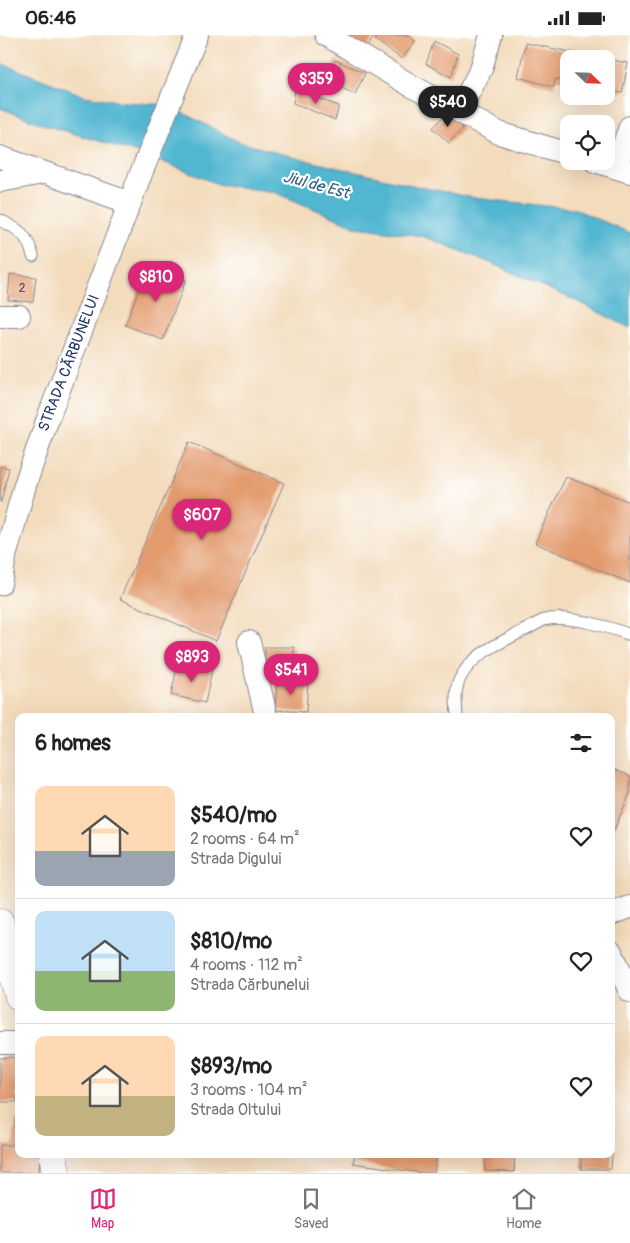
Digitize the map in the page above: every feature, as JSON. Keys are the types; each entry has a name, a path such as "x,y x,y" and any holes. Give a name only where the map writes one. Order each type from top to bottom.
{"street":[{"path":"326,35 498,133 560,150"},
{"path":"459,111 481,69 491,35"},
{"name":"STRADA CĂRBUNELUI","path":"0,583 6,553 25,485 46,421 190,42"},
{"path":"615,164 630,127"},
{"path":"0,157 130,203"},
{"path":"0,181 43,173"},
{"path":"250,642 265,713"},
{"path":"615,913 630,907"},
{"path":"2,940 15,983"},
{"path":"615,960 630,991"},
{"path":"0,1043 15,1043"},
{"path":"54,1158 56,1173"}],"lane":[{"path":"0,220 18,229 28,241 33,256"},
{"path":"457,713 456,695 458,685 461,676 472,661 497,644 545,620 589,623 613,628 630,635"}],"water":[{"name":"Jiul de Est","path":"0,63 85,96 124,102 168,105 239,142 300,159 474,198 575,209 630,233 630,328 572,299 486,261 422,236 357,227 274,192 218,184 148,156 45,125 0,108"}],"building":[{"path":"346,35 375,35 367,48"},
{"path":"378,35 408,35 415,41 402,59 375,40"},
{"path":"434,41 458,54 451,77 426,64"},
{"path":"525,43 561,50 560,80 555,79 554,87 518,77"},
{"path":"335,60 365,73 355,94 326,81"},
{"path":"615,61 628,63 622,93 615,92"},
{"path":"295,90 339,106 335,120 293,103"},
{"path":"446,113 463,128 449,143 433,128"},
{"path":"148,266 186,280 163,340 125,325"},
{"path":"10,274 36,277 33,302 8,300"},
{"path":"189,442 284,483 216,641 120,599"},
{"path":"0,466 9,468 1,502 0,502"},
{"path":"566,477 630,502 630,583 535,543"},
{"path":"265,647 294,647 294,673 265,672"},
{"path":"178,663 212,670 205,703 171,695"},
{"path":"277,679 308,682 306,712 275,710"},
{"path":"615,770 630,776 630,793 615,828"},
{"path":"15,1057 15,1102 0,1102 0,1058"},
{"path":"15,1129 15,1158 40,1158 39,1173 0,1173 0,1145 13,1145"},
{"path":"354,1158 436,1158 434,1173 353,1163"},
{"path":"485,1158 515,1158 514,1172 485,1171"},
{"path":"581,1158 612,1158 611,1169 581,1169"}]}
